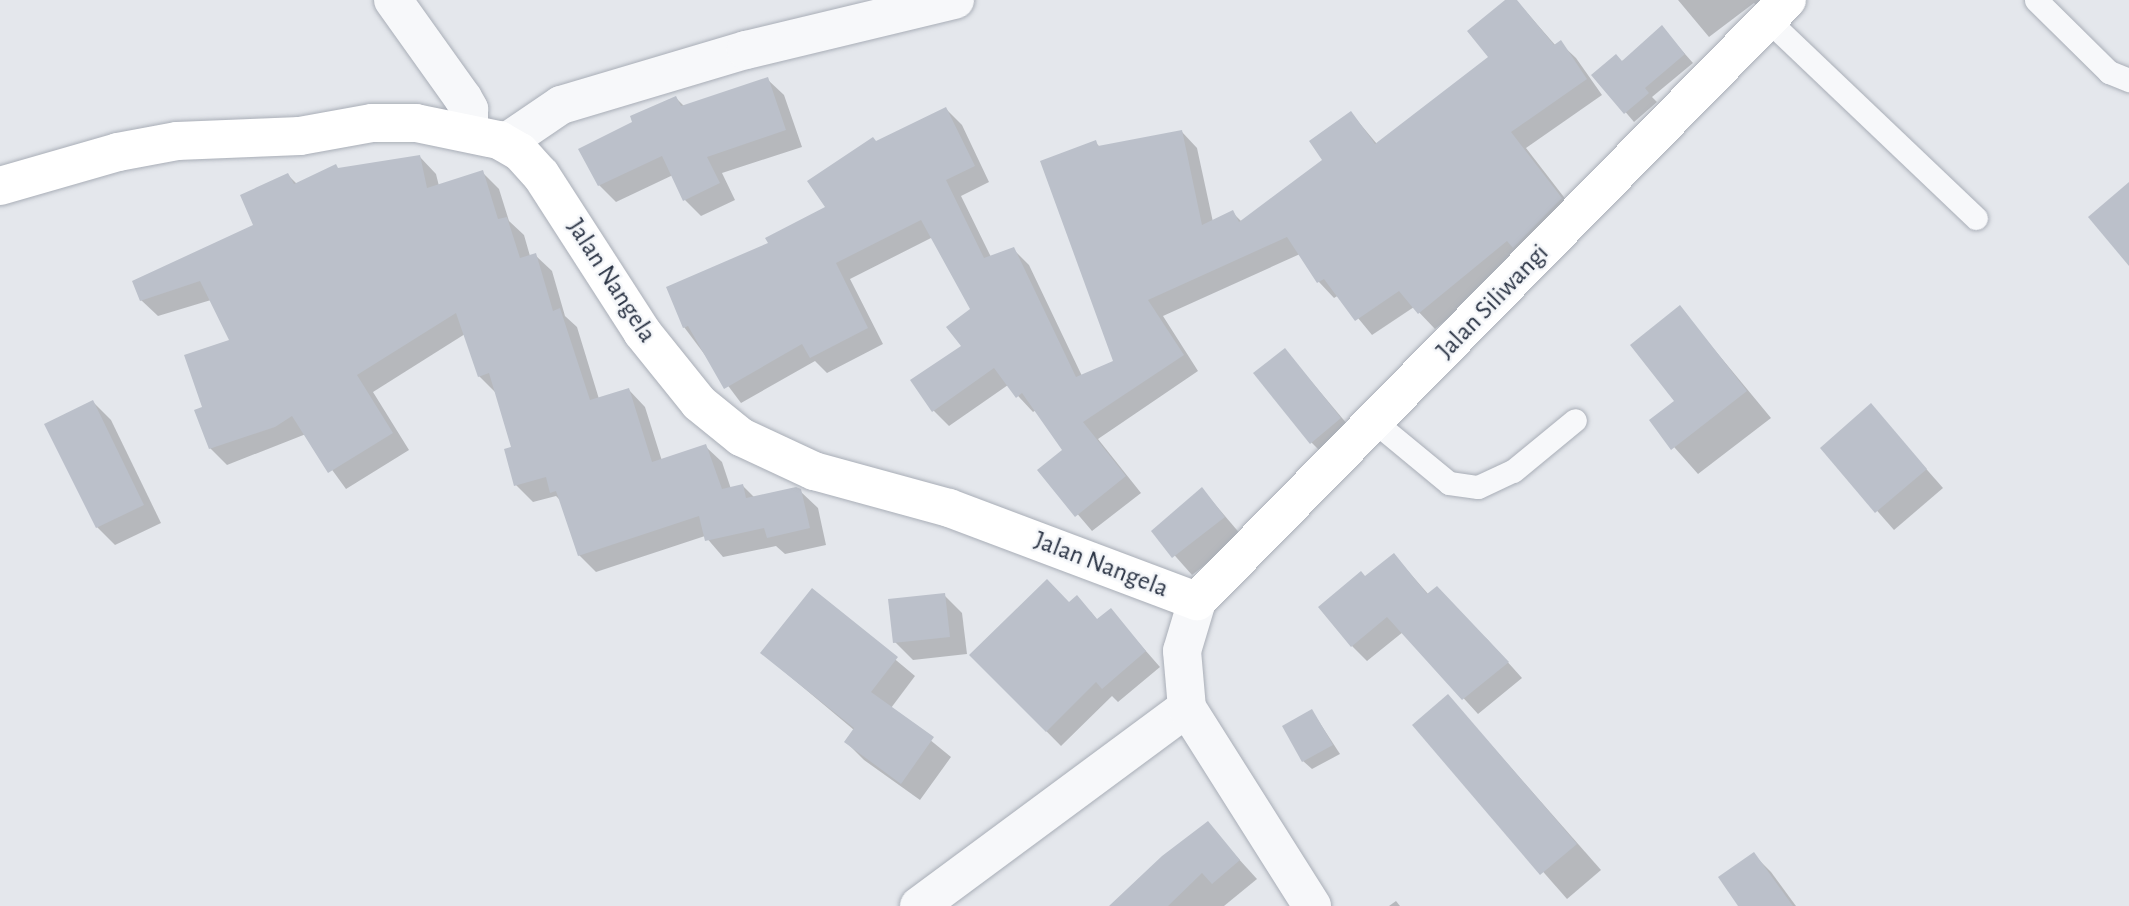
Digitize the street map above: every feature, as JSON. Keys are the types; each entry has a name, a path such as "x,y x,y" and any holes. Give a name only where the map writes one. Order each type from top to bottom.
{"main road":[{"name":"Jalan Siliwangi","path":"1197,601 1777,10"},
{"name":"Jalan Nangela","path":"0,186 117,152 177,141 300,136 372,122 469,131 505,143 541,175 642,332 699,403 741,437 814,471 949,508 1197,601"}],"street":[{"path":"393,0 463,98 469,109 469,131"},
{"path":"505,143 561,106 746,50 955,0"},
{"path":"1197,601 1182,651 1187,708 1312,906"},
{"path":"919,906 1187,708"}],"lane":[{"path":"2036,0 2109,72 2129,80"},
{"path":"1777,10 1976,218"},
{"path":"1375,422 1449,483 1478,487 1513,471 1575,420"}],"building":[{"path":"1505,0 1517,0 1554,45 1561,40 1587,79 1511,132 1562,198 1513,248 1507,241 1418,314 1399,291 1355,321 1324,279 1317,283 1287,237 1148,300 1184,355 1083,422 1126,476 1075,517 1037,470 1062,450 1022,393 1016,398 994,368 932,412 910,380 961,346 946,327 970,309 921,220 836,263 868,328 810,358 802,344 724,389 688,326 683,328 666,287 768,243 765,238 825,207 807,181 873,137 876,141 946,107 975,166 946,180 984,258 1014,247 1076,377 1113,361 1040,161 1096,140 1098,146 1182,130 1202,225 1233,210 1239,222 1322,160 1309,141 1351,111 1375,144 1488,57 1467,31"},
{"path":"1662,25 1685,54 1645,88 1649,93 1624,114 1591,75 1616,54 1622,61"},
{"path":"768,77 786,130 707,157 720,183 683,201 662,156 598,186 578,149 632,122 630,116 676,96 681,106"},
{"path":"420,155 427,188 483,170 498,219 507,217 520,258 536,253 553,311 560,308 590,400 629,388 652,462 706,444 722,489 743,484 746,498 796,487 801,489 810,528 767,538 764,528 705,541 699,516 578,556 556,491 550,493 546,477 514,486 504,449 511,447 489,373 478,377 456,313 357,375 393,433 328,473 292,416 275,427 209,449 194,410 202,407 184,355 229,340 200,281 140,301 132,281 253,225 240,195 288,173 294,184 336,164 338,168"},
{"path":"2129,182 2129,266 2088,217"},
{"path":"1680,305 1747,391 1671,450 1649,420 1674,401 1630,345"},
{"path":"1285,348 1341,418 1310,444 1253,373"},
{"path":"93,400 144,505 96,528 44,424"},
{"path":"1871,403 1927,469 1875,513 1820,448"},
{"path":"1202,487 1225,517 1172,558 1151,531"},
{"path":"1394,553 1427,594 1437,586 1509,662 1462,700 1387,617 1351,647 1318,607 1361,571 1365,576"},
{"path":"1047,579 1069,602 1077,595 1097,619 1111,608 1146,651 1102,689 1096,682 1046,732 969,655"},
{"path":"812,588 898,657 871,692 934,737 901,784 844,742 854,728 760,653"},
{"path":"945,593 950,637 893,643 888,599"},
{"path":"1448,694 1577,844 1540,875 1412,725"},
{"path":"1312,709 1333,745 1302,762 1282,726"},
{"path":"1208,821 1240,860 1212,884 1202,873 1168,906 1109,906 1162,856"},
{"path":"1754,852 1793,906 1738,906 1718,877"}]}
